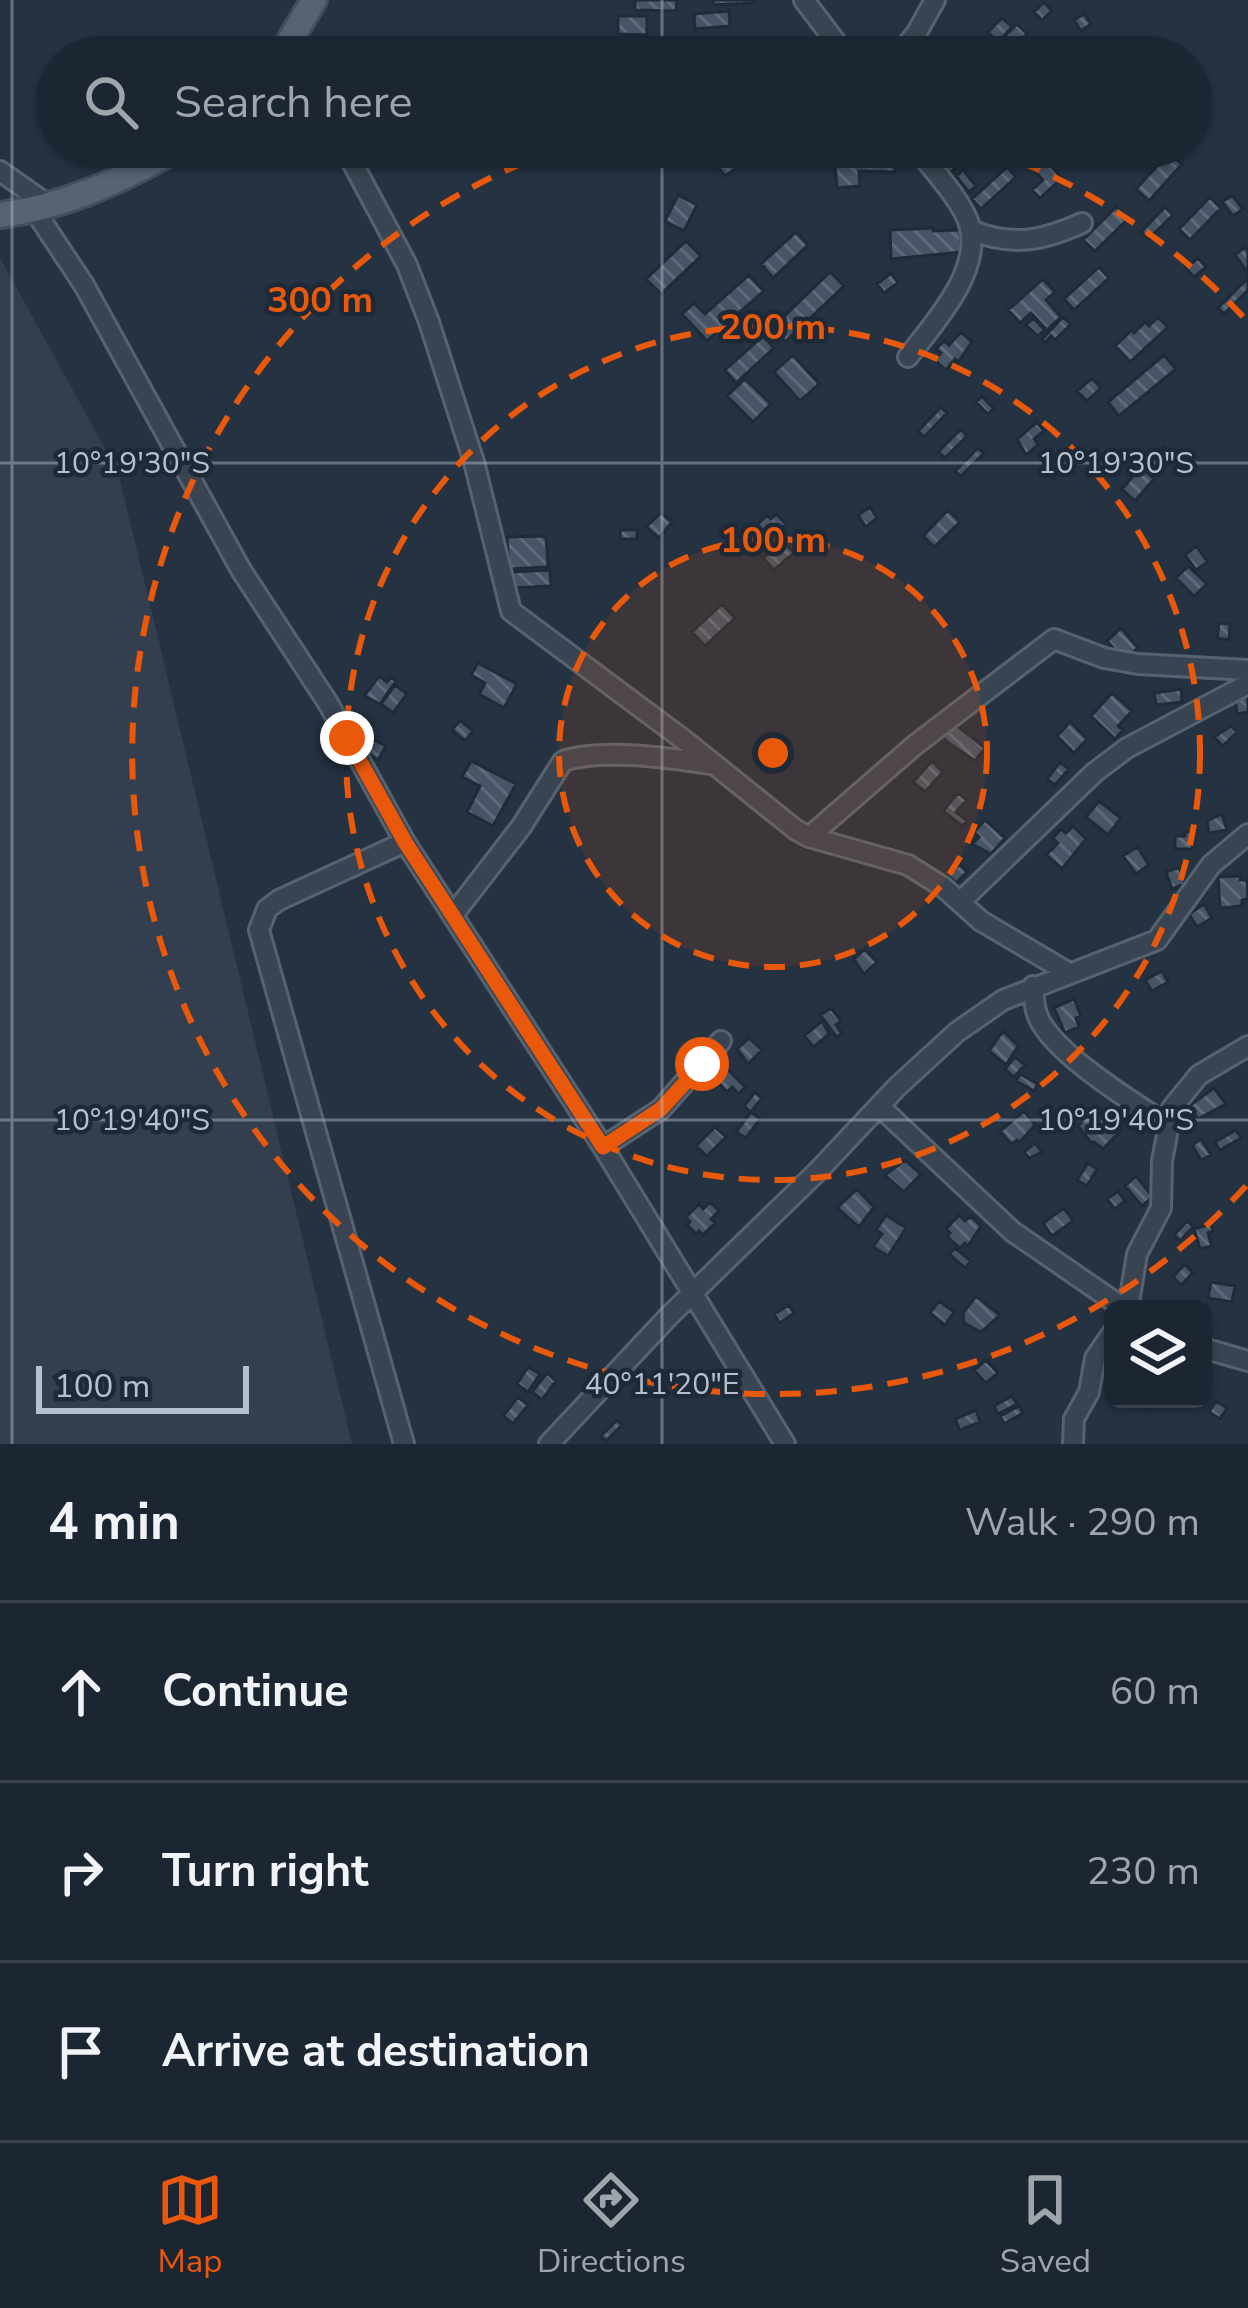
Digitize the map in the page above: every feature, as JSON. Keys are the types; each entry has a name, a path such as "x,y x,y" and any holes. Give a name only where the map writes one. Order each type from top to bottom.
{"main road":[{"path":"293,36 314,0"},
{"path":"0,215 122,179 142,168"}],"street":[{"path":"804,0 832,36"},
{"path":"914,36 935,0"},
{"path":"355,168 406,265 429,322 474,461 511,611 809,837 908,865 1000,934 1069,973"},
{"path":"908,357 956,290 972,248 964,212 931,168"},
{"path":"0,171 40,206 241,570 328,703 405,842 603,1147 784,1444"},
{"path":"970,230 1021,242 1082,223"},
{"path":"809,837 915,745 1054,639 1105,658 1138,664 1248,670"},
{"path":"960,902 1095,772 1127,748 1248,684"},
{"path":"453,915 563,761 637,758 712,764"},
{"path":"549,1444 693,1293 957,1032 1033,986 1157,940 1211,865 1248,834"},
{"path":"404,1444 259,930 267,909 279,900 405,842"},
{"path":"1033,986 1041,1023 1070,1055 1168,1124"},
{"path":"603,1147 661,1109 721,1041"},
{"path":"1128,1300 1137,1254 1161,1208 1162,1161 1177,1100 1199,1075 1248,1046"},
{"path":"879,1106 1012,1232 1113,1300"},
{"path":"1073,1444 1074,1419 1089,1392 1095,1358 1104,1345"},
{"path":"1212,1351 1248,1361"}],"shaded area":[{"path":"0,258 118,472 352,1444 0,1444"}],"building":[{"path":"635,0 677,0 676,11 635,10"},
{"path":"713,0 754,0 754,3 713,5"},
{"path":"1044,2 1052,11 1042,20 1034,12"},
{"path":"729,11 730,26 695,29 694,14"},
{"path":"1084,14 1091,24 1081,31 1074,20"},
{"path":"618,16 647,16 647,35 618,34"},
{"path":"1002,18 1012,27 1004,36 988,32"},
{"path":"1017,24 1027,34 1025,36 1005,36"},
{"path":"835,168 895,168 895,172 859,171 860,186 837,188"},
{"path":"1006,168 1016,177 981,209 972,199"},
{"path":"1053,168 1062,178 1040,198 1032,190 1043,180 1035,171"},
{"path":"1155,168 1178,168 1149,201 1136,189"},
{"path":"963,170 976,186 969,192 956,176"},
{"path":"678,195 697,205 684,231 665,221"},
{"path":"1232,195 1243,209 1233,216 1222,202"},
{"path":"1210,197 1221,208 1190,240 1179,229"},
{"path":"1116,207 1128,219 1095,251 1083,240"},
{"path":"1165,207 1173,215 1148,239 1141,232"},
{"path":"890,230 960,230 961,252 891,259"},
{"path":"796,232 808,245 773,278 761,264"},
{"path":"686,241 701,256 661,294 646,279"},
{"path":"1245,247 1248,251 1248,273 1235,255"},
{"path":"1198,258 1206,267 1194,277 1186,268"},
{"path":"1099,267 1109,278 1074,310 1064,299"},
{"path":"830,272 844,286 785,342 772,328"},
{"path":"891,273 898,283 884,293 877,284"},
{"path":"749,275 764,291 707,341 682,314 694,303 705,314"},
{"path":"1248,278 1248,290 1224,314 1218,308"},
{"path":"1043,279 1055,292 1046,300 1061,317 1047,330 1031,313 1020,323 1008,310"},
{"path":"1063,317 1071,324 1045,343 1042,339"},
{"path":"1158,317 1168,327 1130,362 1115,346 1132,330 1134,333 1145,322 1149,326"},
{"path":"1033,318 1045,330 1038,336 1026,325"},
{"path":"961,332 972,342 946,370 935,360 941,353 936,349 944,341 949,345"},
{"path":"763,336 774,348 736,383 725,370"},
{"path":"793,355 819,384 800,401 774,372"},
{"path":"1164,355 1176,369 1119,416 1108,402"},
{"path":"1092,378 1101,388 1087,401 1077,391"},
{"path":"745,379 771,404 753,422 727,396"},
{"path":"982,396 994,409 988,414 976,402"},
{"path":"941,407 947,413 924,437 918,431"},
{"path":"1037,422 1044,431 1026,455 1017,439"},
{"path":"961,429 967,436 945,458 938,452"},
{"path":"1164,447 1173,457 1156,474 1146,464"},
{"path":"978,448 984,453 961,476 955,471"},
{"path":"1141,467 1154,479 1135,501 1122,489"},
{"path":"870,507 877,518 866,527 858,515"},
{"path":"948,510 960,522 934,547 923,536"},
{"path":"661,513 672,522 659,538 646,527"},
{"path":"776,514 786,524 769,541 755,527 767,515 771,519"},
{"path":"620,530 637,530 637,539 620,539"},
{"path":"800,532 811,544 804,550 793,538"},
{"path":"546,536 548,567 509,569 507,537"},
{"path":"783,541 794,553 774,570 763,558"},
{"path":"1196,546 1208,562 1196,570 1185,555"},
{"path":"1188,566 1207,584 1194,596 1176,578"},
{"path":"550,570 551,586 512,588 511,572"},
{"path":"722,604 735,618 705,646 692,632"},
{"path":"1219,623 1230,624 1229,640 1217,638"},
{"path":"1121,628 1138,648 1124,660 1107,641"},
{"path":"478,663 517,684 504,708 479,694 485,683 471,675"},
{"path":"379,676 396,681 380,704 364,696"},
{"path":"395,685 407,694 393,713 381,704"},
{"path":"1181,689 1182,702 1156,705 1154,693"},
{"path":"1112,693 1132,711 1118,726 1123,730 1115,739 1091,716"},
{"path":"1248,697 1248,712 1237,714 1235,698"},
{"path":"460,720 473,731 465,741 452,730"},
{"path":"1070,722 1087,739 1074,753 1057,736"},
{"path":"954,723 985,748 975,761 943,736"},
{"path":"1231,726 1237,732 1223,746 1214,737"},
{"path":"372,739 386,746 378,760 365,752"},
{"path":"471,761 516,784 493,826 467,812 480,786 462,777"},
{"path":"932,761 943,772 925,792 913,782"},
{"path":"1060,762 1069,769 1055,785 1047,779"},
{"path":"958,793 967,800 956,812 967,821 962,826 943,811"},
{"path":"1099,801 1121,818 1108,835 1086,817"},
{"path":"1222,814 1227,830 1209,833 1207,821"},
{"path":"985,820 1005,838 991,854 972,844 979,837 974,832"},
{"path":"1073,826 1086,839 1062,869 1046,855 1058,843 1053,838 1061,829 1066,833"},
{"path":"1185,832 1195,832 1192,849 1175,849 1175,836 1185,836"},
{"path":"1137,847 1149,865 1136,874 1123,856"},
{"path":"960,864 967,872 956,883 948,875"},
{"path":"1179,867 1185,884 1172,889 1166,872"},
{"path":"1218,877 1247,880 1248,899 1242,900 1242,906 1220,908"},
{"path":"1204,904 1212,918 1197,927 1189,914"},
{"path":"865,949 877,962 864,974 854,959"},
{"path":"1162,971 1168,982 1152,991 1145,980"},
{"path":"1074,999 1081,1016 1076,1018 1079,1027 1065,1033 1054,1008"},
{"path":"831,1008 841,1021 836,1025 842,1033 837,1037 820,1015"},
{"path":"822,1021 829,1034 814,1047 804,1036"},
{"path":"1003,1031 1018,1046 1006,1065 989,1051"},
{"path":"749,1038 762,1050 748,1064 737,1049"},
{"path":"1015,1057 1025,1065 1014,1077 1005,1069"},
{"path":"723,1065 745,1087 739,1094 732,1087 727,1092 712,1076"},
{"path":"1020,1074 1038,1084 1034,1091 1016,1081"},
{"path":"1214,1088 1226,1104 1198,1119 1189,1106"},
{"path":"755,1092 762,1098 751,1112 744,1106"},
{"path":"1097,1106 1122,1129 1103,1149 1092,1144 1078,1126"},
{"path":"1024,1111 1035,1125 1019,1143 1011,1144 1000,1131"},
{"path":"751,1112 760,1119 746,1138 736,1132"},
{"path":"715,1127 726,1137 707,1156 696,1146"},
{"path":"1236,1130 1241,1138 1220,1150 1215,1142"},
{"path":"1201,1139 1211,1155 1201,1160 1192,1145"},
{"path":"1035,1143 1042,1152 1029,1158 1024,1152"},
{"path":"905,1160 921,1174 904,1192 885,1175"},
{"path":"1088,1163 1097,1169 1087,1186 1077,1180"},
{"path":"1136,1176 1153,1197 1142,1206 1125,1186"},
{"path":"857,1189 874,1207 859,1227 837,1208"},
{"path":"1118,1191 1125,1201 1115,1209 1107,1199"},
{"path":"710,1202 719,1211 711,1219 715,1223 703,1235 696,1234 686,1217 699,1204 703,1209"},
{"path":"1064,1208 1073,1221 1052,1236 1043,1223"},
{"path":"886,1215 906,1228 888,1256 873,1247 882,1234 876,1230"},
{"path":"959,1215 965,1221 971,1216 981,1226 968,1246 965,1243 960,1248 946,1229"},
{"path":"1187,1221 1193,1227 1180,1241 1174,1235"},
{"path":"1211,1224 1212,1246 1200,1249 1194,1229"},
{"path":"955,1248 971,1261 965,1268 949,1254"},
{"path":"1185,1264 1193,1273 1181,1285 1173,1277"},
{"path":"1211,1282 1235,1286 1232,1302 1208,1298"},
{"path":"976,1296 1000,1315 981,1332 964,1323 963,1313"},
{"path":"939,1301 954,1312 945,1325 930,1313"},
{"path":"789,1305 794,1313 780,1323 774,1314"},
{"path":"986,1360 998,1373 986,1383 974,1370"},
{"path":"528,1367 540,1374 528,1392 517,1384"},
{"path":"547,1373 556,1381 542,1400 532,1392"},
{"path":"1012,1396 1017,1404 998,1414 994,1406"},
{"path":"518,1397 528,1405 513,1424 503,1416"},
{"path":"1216,1401 1227,1408 1220,1419 1209,1412"},
{"path":"1019,1406 1023,1413 1004,1424 1000,1416"},
{"path":"976,1410 980,1422 960,1430 955,1419"},
{"path":"617,1420 622,1425 606,1441 601,1436"}],"route":[{"path":"347,738 405,842 603,1147 661,1109 702,1064"}]}
